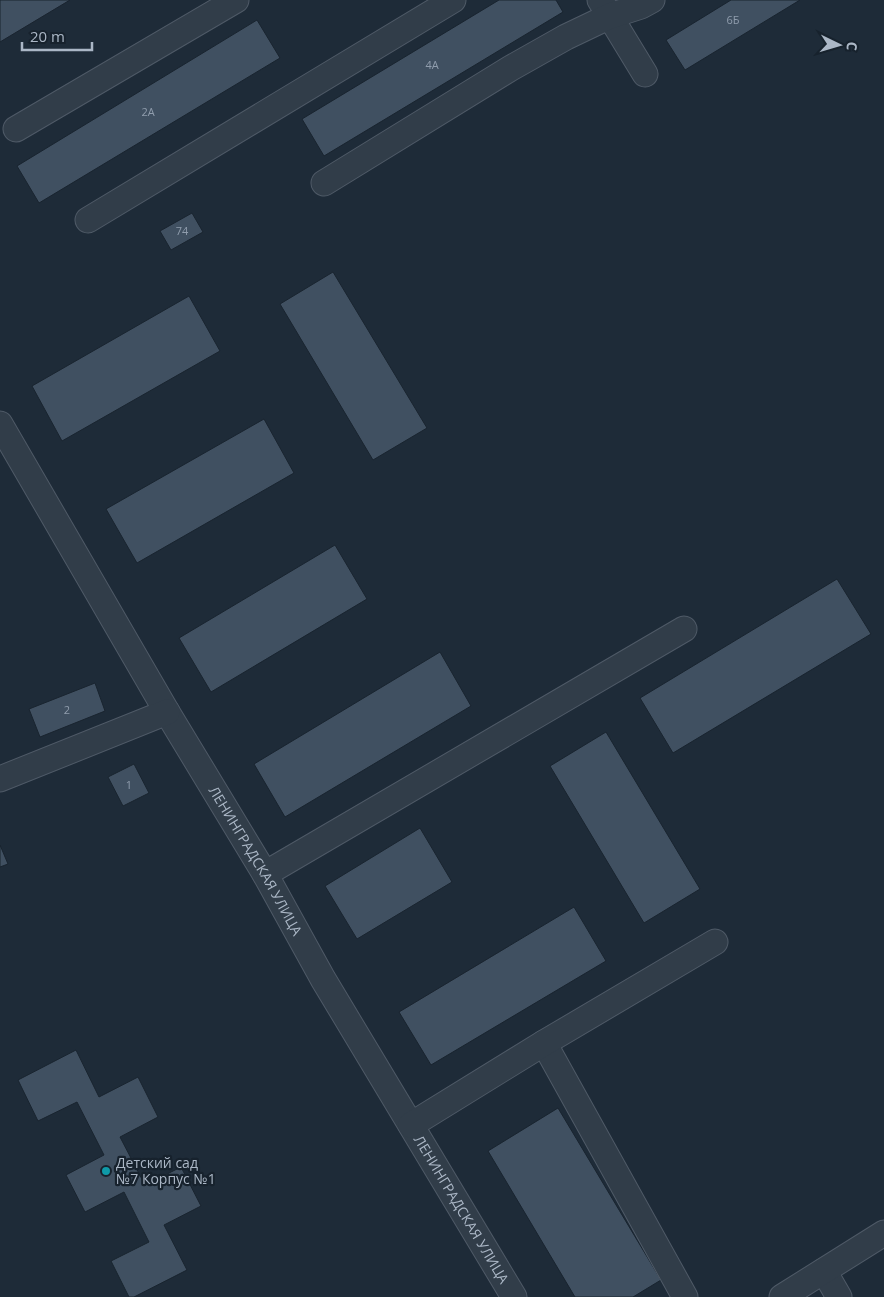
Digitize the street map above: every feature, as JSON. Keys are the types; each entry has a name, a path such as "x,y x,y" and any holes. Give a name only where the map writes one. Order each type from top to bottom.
{"street":[{"path":"16,129 236,0"},
{"path":"88,220 453,0"},
{"path":"324,184 511,68 566,37 605,8 641,6 652,0"},
{"path":"605,8 644,74"},
{"name":"ЛЕНИНГРАДСКАЯ УЛИЦА","path":"0,424 167,712 265,874 507,1295"},
{"path":"265,874 684,629"},
{"path":"0,779 167,712"},
{"path":"411,1125 544,1043 715,942"},
{"path":"544,1043 685,1297"},
{"path":"782,1297 884,1233"},
{"path":"824,1271 839,1297"}],"building":[{"path":"0,0 70,0 0,42"},
{"path":"499,0 556,0 563,12 324,156 302,119"},
{"path":"731,0 800,0 685,70 666,40"},
{"path":"257,20 280,58 39,203 17,166"},
{"path":"192,213 203,232 171,250 160,231"},
{"path":"333,272 427,428 373,460 280,304"},
{"path":"189,296 220,351 62,441 32,386"},
{"path":"264,419 294,473 137,563 106,509"},
{"path":"335,545 367,599 211,692 179,638"},
{"path":"837,579 871,634 673,753 640,698"},
{"path":"440,652 471,706 285,817 254,764"},
{"path":"95,683 105,711 40,737 29,709"},
{"path":"606,732 700,889 644,923 550,766"},
{"path":"134,764 149,793 123,806 108,777"},
{"path":"420,828 452,882 357,939 325,886"},
{"path":"0,845 8,864 0,867"},
{"path":"574,907 606,961 431,1065 399,1012"},
{"name":"Детский сад №7 Корпус №1","path":"76,1050 99,1097 138,1077 158,1117 120,1137 145,1185 181,1167 201,1206 164,1225 187,1270 134,1297 129,1297 111,1261 149,1242 124,1192 85,1212 66,1175 104,1155 77,1102 38,1121 18,1080"},
{"path":"558,1108 661,1280 633,1297 575,1297 488,1151"}],"place":[{"name":"Детский сад №7 Корпус №1","path":"106,1171"}]}
